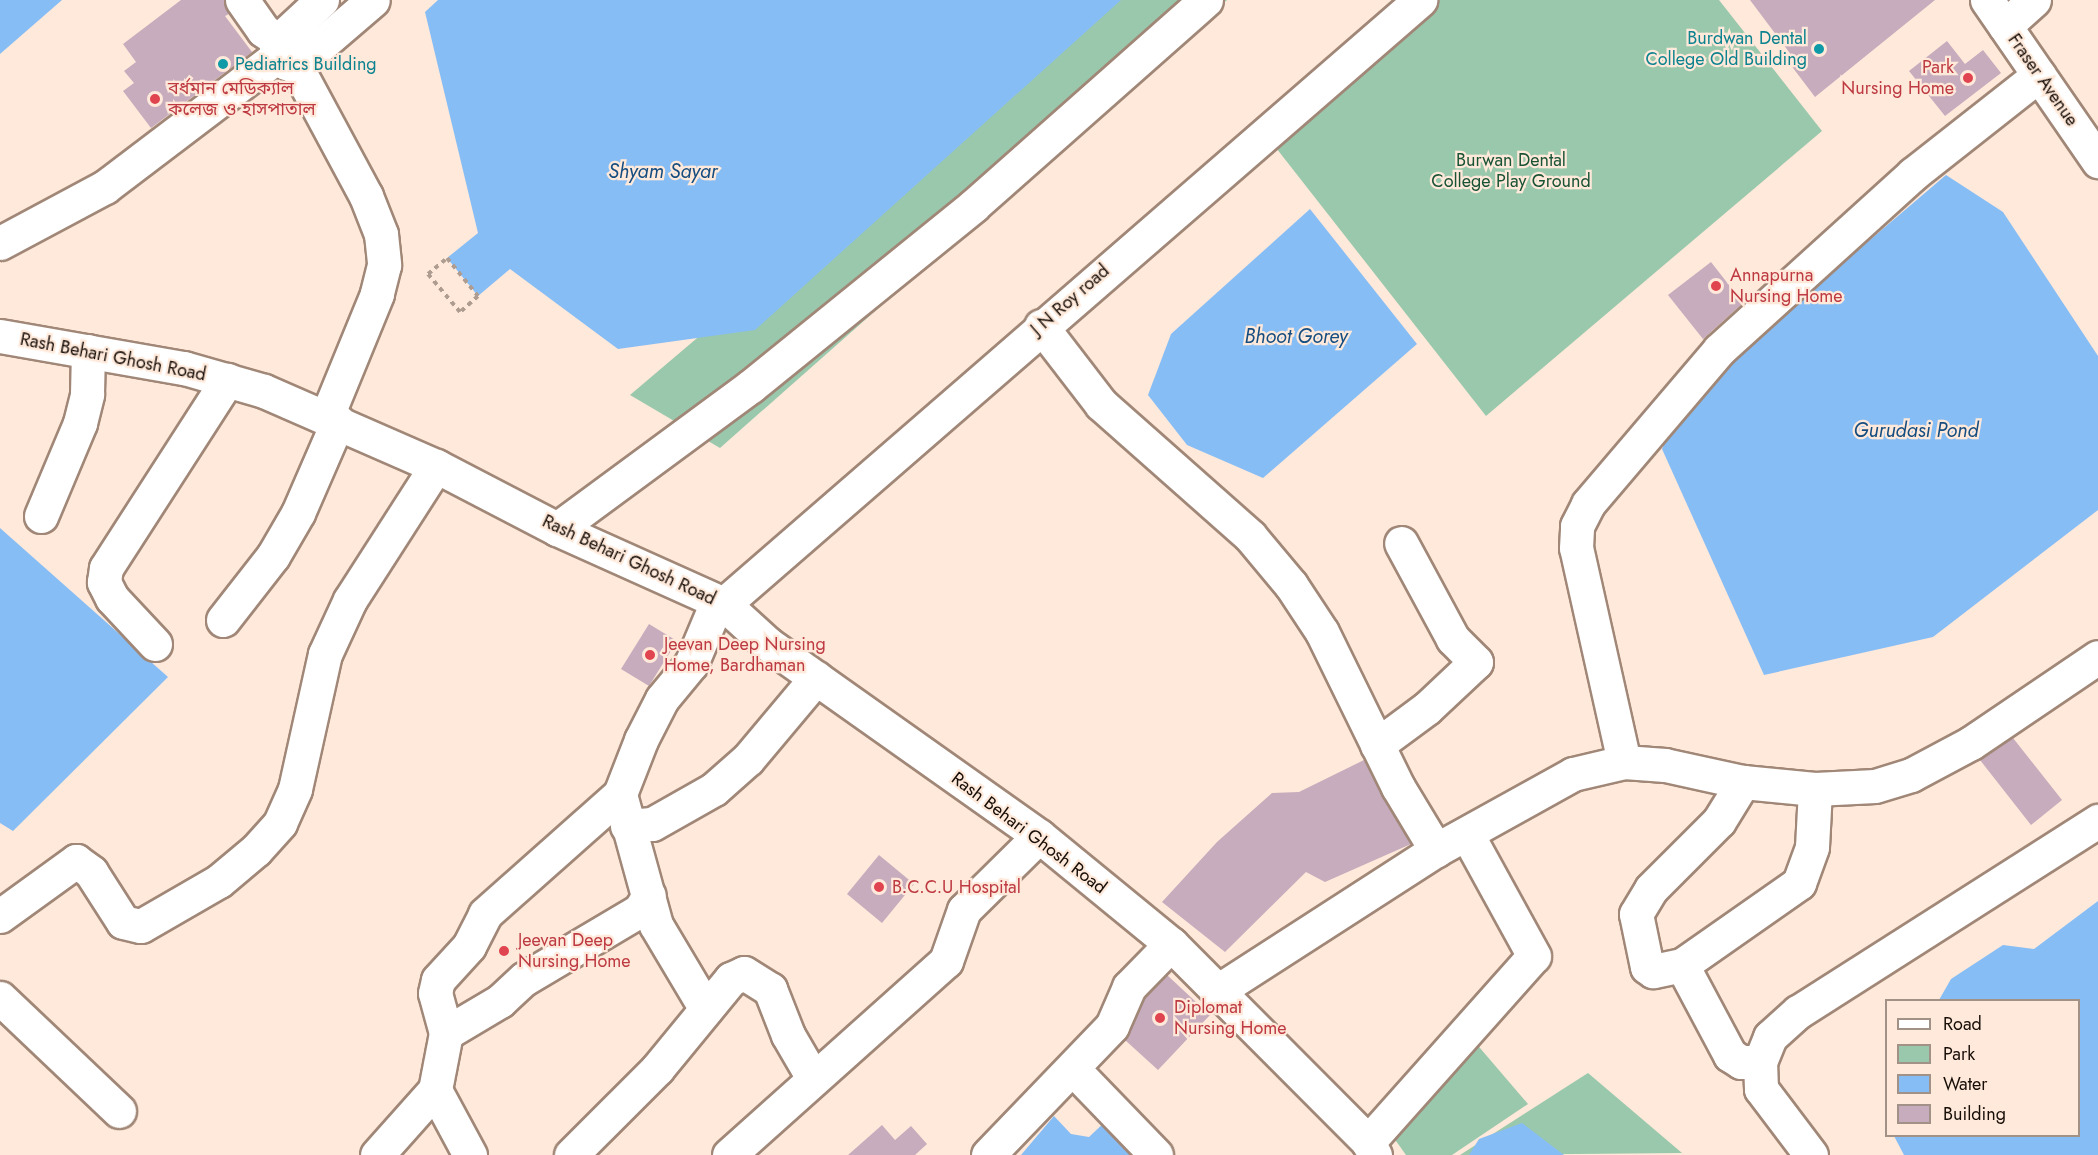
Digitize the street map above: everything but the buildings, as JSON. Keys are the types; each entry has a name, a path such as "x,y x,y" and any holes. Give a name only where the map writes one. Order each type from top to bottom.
{"street":[{"path":"223,620 273,556 298,513 377,294 384,265 381,234 284,54 263,30 242,0"},
{"path":"284,54 322,0"},
{"path":"0,243 105,187 284,54 373,0"},
{"path":"557,529 751,386 973,207 1206,0"},
{"name":"J N Roy road","path":"721,603 1420,0"},
{"path":"1996,13 2034,0"},
{"name":"Fraser Avenue","path":"1996,13 2098,161"},
{"path":"1624,762 1576,548 1577,526 1588,504 1719,351 1913,174 2039,75"},
{"path":"1041,326 1101,404 1250,536 1291,585 1322,632 1377,745 1436,850"},
{"name":"Rash Behari Ghosh Road","path":"0,336 88,351 227,380 333,419 436,465 557,529 721,603 768,644 1039,836 1171,944 1219,990 1372,1148"},
{"path":"41,516 80,423 87,394 88,351"},
{"path":"155,644 112,598 104,582 106,568 227,380"},
{"path":"0,916 76,861 91,872 123,922 141,926 219,881 256,850 280,823 295,789 325,654 350,600 436,465"},
{"path":"1377,745 1427,708 1476,662 1453,639 1401,543"},
{"path":"376,1155 435,1090 446,1033 435,993 438,980 469,946 479,921 620,794 641,740 662,699 691,664 721,603"},
{"path":"1219,990 1436,850 1573,774 1624,762 1665,765 1743,782 1849,790 1911,775 1971,743 2098,657"},
{"path":"627,826 652,824 714,789 748,759 816,678"},
{"path":"1743,782 1719,821 1651,889 1636,914 1642,960 1647,967 1653,970 1682,966 1799,883 1812,847 1815,789"},
{"path":"620,794 656,925 706,1009"},
{"path":"1811,1155 1761,1089 1760,1062 1770,1037 1798,1012 2098,821"},
{"path":"1372,1148 1534,956 1467,834"},
{"path":"729,1155 946,961 964,910 1039,836"},
{"path":"446,1033 500,1001 524,979 640,910 649,895"},
{"path":"988,1155 1074,1070 1118,1017 1129,987 1171,944"},
{"path":"1682,966 1730,1055 1741,1062 1760,1062"},
{"path":"571,1155 657,1069 731,979 744,973 756,977 770,989 793,1046 813,1078"},
{"path":"0,998 119,1111"},
{"path":"1074,1070 1156,1155"},
{"path":"435,1090 470,1155"}],"path":[{"path":"447,258 478,296 460,312 428,274 447,258"}],"green space":[{"path":"1095,0 1227,0 720,448 630,395"},
{"name":"Burwan Dental College Play Ground","path":"1440,0 1719,0 1822,131 1486,416 1273,144"},
{"path":"1474,1041 1528,1104 1452,1155 1406,1155 1391,1134"},
{"path":"1588,1073 1682,1153 1460,1155"}],"water":[{"path":"0,0 62,0 0,54"},
{"name":"Shyam Sayar","path":"438,0 1121,0 755,330 618,349 510,269 478,296 447,258 478,233 425,12"},
{"name":"Gurudasi Pond","path":"1946,175 2003,212 2098,356 2098,510 1933,637 1764,675 1662,449 1688,395"},
{"name":"Bhoot Gorey","path":"1310,209 1417,344 1263,478 1187,445 1148,395 1171,334"},
{"path":"0,528 168,677 13,831 0,823"},
{"path":"2098,901 2098,1155 1904,1155 1895,1137 2080,1137 2080,999 1940,999 1951,979 2003,945 2034,949"},
{"path":"1054,1116 1071,1134 1089,1137 1108,1119 1141,1155 1021,1155"},
{"path":"1522,1123 1564,1155 1469,1155 1479,1139"}],"place":[{"name":"Burdwan Dental College Old Building","path":"1819,49"},
{"name":"Pediatrics Building","path":"223,64"},
{"name":"Park Nursing Home","path":"1968,78"},
{"name":"বর্ধমান মেডিক্যাল কলেজ ও হাসপাতাল","path":"155,99"},
{"name":"Annapurna Nursing Home","path":"1716,286"},
{"name":"Jeevan Deep Nursing Home, Bardhaman","path":"650,655"},
{"name":"B.C.C.U Hospital","path":"879,887"},
{"name":"Jeevan Deep Nursing Home","path":"504,951"},
{"name":"Diplomat Nursing Home","path":"1160,1018"}]}
